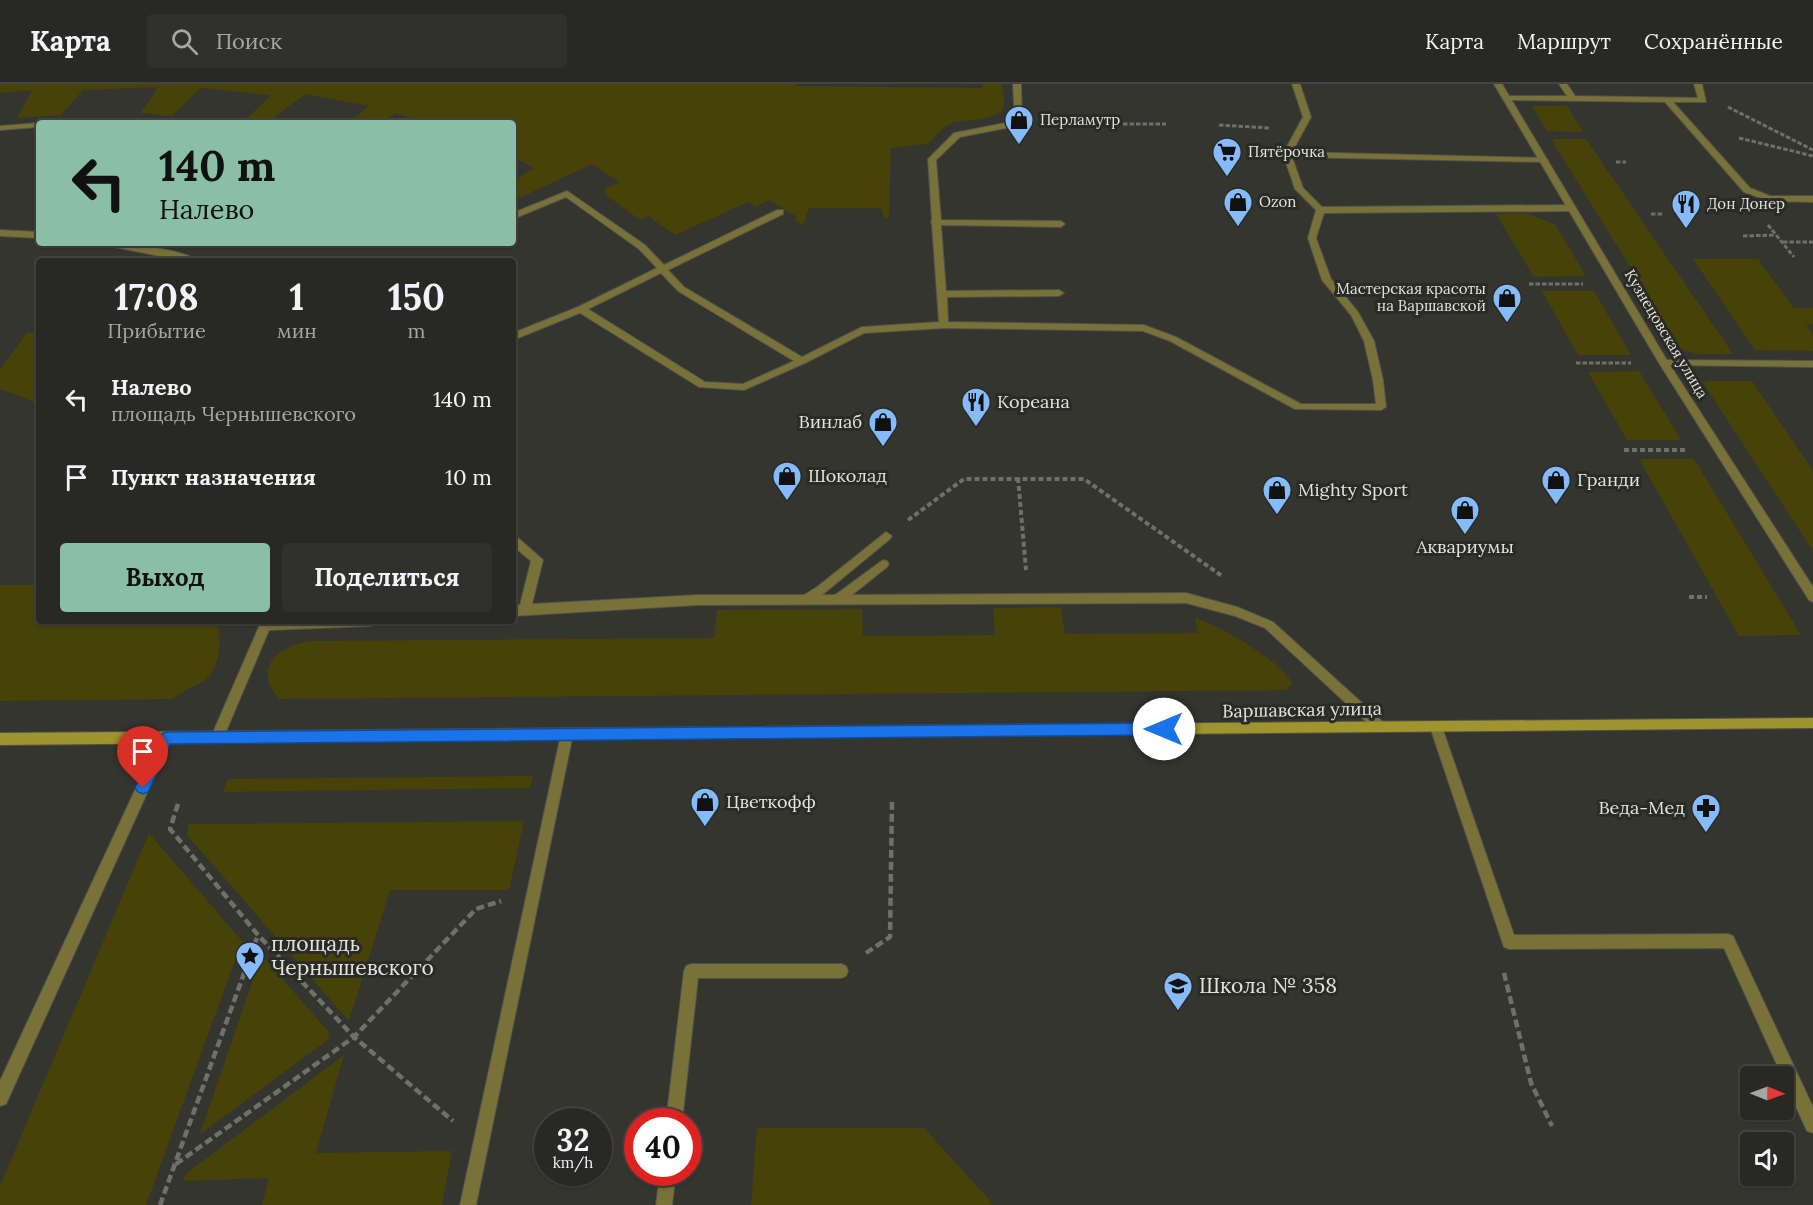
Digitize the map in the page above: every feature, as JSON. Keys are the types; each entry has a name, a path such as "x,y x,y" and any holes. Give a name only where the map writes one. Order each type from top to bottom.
{"street":[{"path":"944,325 932,159 957,135 1019,123 1017,84"},
{"path":"1296,84 1307,117 1287,154 1299,189 1320,210 1572,208"},
{"name":"Кузнецовская улица","path":"1498,84 1664,363 1813,597"},
{"path":"1563,84 1573,99"},
{"path":"1507,98 1702,100 1698,84"},
{"path":"1667,100 1747,190 1769,198 1813,199"},
{"path":"0,128 36,125"},
{"path":"1287,154 1544,160"},
{"path":"516,215 567,194 642,247 681,289 802,361"},
{"path":"580,309 704,385 744,387 802,361 862,330 944,325 1144,328 1173,339 1299,407 1381,407 1378,380 1369,341 1355,314 1327,280 1312,238 1320,210"},
{"path":"516,336 580,309 780,212"},
{"path":"935,222 1061,224"},
{"path":"0,232 36,235"},
{"path":"126,246 184,258"},
{"path":"943,294 1059,293"},
{"path":"1664,363 1813,364"},
{"path":"804,601 821,590 886,536"},
{"path":"516,542 537,560 519,610 698,600 1186,598 1237,612 1269,625 1380,727"},
{"path":"837,600 883,564"},
{"path":"217,737 263,624"},
{"name":"Варшавская улица","path":"0,739 1813,723"},
{"path":"1436,727 1509,942 1728,941 1813,1125"},
{"path":"468,1205 567,734"},
{"path":"0,1098 166,738"},
{"path":"676,1108 691,971 840,971"},
{"path":"664,1205 666,1186"}],"path":[{"path":"1702,94 1813,150"},
{"path":"1110,124 1166,124"},
{"path":"1219,125 1263,126 1296,135"},
{"path":"1688,125 1813,156"},
{"path":"1616,162 1626,162"},
{"path":"1651,214 1662,214"},
{"path":"1743,236 1776,236"},
{"path":"1782,242 1813,242"},
{"path":"1529,284 1617,283"},
{"path":"1576,363 1664,363"},
{"path":"1624,450 1720,450"},
{"path":"1018,478 1026,573"},
{"path":"886,536 964,479 1084,478 1212,569"},
{"path":"1689,597 1707,597"},
{"path":"840,971 890,937 892,801"},
{"path":"178,804 170,829 258,935 354,1037 481,1143"},
{"path":"176,1164 354,1037 476,909 533,891"},
{"path":"1503,927 1504,981 1532,1083 1552,1126"},
{"path":"160,1205 258,935"}],"shaded area":[{"path":"0,84 797,84 797,86 982,88 983,84 1002,84 1004,103 1003,108 994,116 948,125 928,144 891,148 889,216 886,219 881,208 809,208 803,226 794,219 797,217 769,200 755,207 748,202 675,235 648,216 640,220 605,194 604,189 619,182 592,164 516,200 516,179 534,168 516,159 516,120 419,120 396,113 385,120 353,120 369,106 305,94 271,120 245,120 271,95 201,88 171,116 141,113 158,87 83,90 61,115 17,118 32,90 0,93"},
{"path":"1532,106 1567,106 1583,132 1547,131"},
{"path":"1551,139 1586,139 1733,354 1696,354 1681,349"},
{"path":"1524,213 1555,224 1586,276 1534,277 1496,214"},
{"path":"1693,259 1758,259 1794,308 1813,308 1813,324 1806,325 1813,334 1813,351 1755,350"},
{"path":"1542,291 1594,291 1631,355 1578,355"},
{"path":"27,332 36,333 36,404 0,389 0,370"},
{"path":"1639,371 1681,440 1627,440 1588,372"},
{"path":"1752,381 1813,471 1813,551 1703,383"},
{"path":"1639,459 1694,459 1801,635 1739,636"},
{"path":"0,585 36,585 36,624 217,624 219,646 213,671 202,682 173,699 0,701"},
{"path":"1061,607 1065,634 1198,633 1195,618 1218,628 1263,655 1286,674 1292,683 1286,690 280,699 271,688 268,677 269,668 280,652 301,643 313,641 714,638 717,610 862,609 863,636 995,635 993,608"},
{"path":"533,776 530,788 223,792 228,779"},
{"path":"524,821 509,890 390,890 349,1021 187,835 189,824"},
{"path":"149,833 242,941 146,1205 0,1205 0,1186"},
{"path":"263,957 328,1031 329,1039 200,1134 259,962"},
{"path":"344,1055 316,1153 452,1151 442,1205 262,1205 269,1178 183,1181 187,1173"},
{"path":"757,1128 924,1128 994,1205 751,1205"}],"place":[{"name":"Перламутр","path":"1019,146"},
{"name":"Пятёрочка","path":"1227,178"},
{"name":"Ozon","path":"1238,228"},
{"name":"Дон Донер","path":"1686,230"},
{"name":"Мастерская красоты на Варшавской","path":"1507,324"},
{"name":"Кореана","path":"976,428"},
{"name":"Винлаб","path":"883,448"},
{"name":"Шоколад","path":"787,502"},
{"name":"Гранди","path":"1556,506"},
{"name":"Mighty Sport","path":"1277,516"},
{"name":"Аквариумы","path":"1465,536"},
{"name":"Цветкофф","path":"705,828"},
{"name":"Веда-Мед","path":"1706,834"},
{"name":"площадь Чернышевского","path":"250,982"},
{"name":"Школа № 358","path":"1178,1012"}],"route":[{"path":"143,788 166,738 1164,729"}]}
